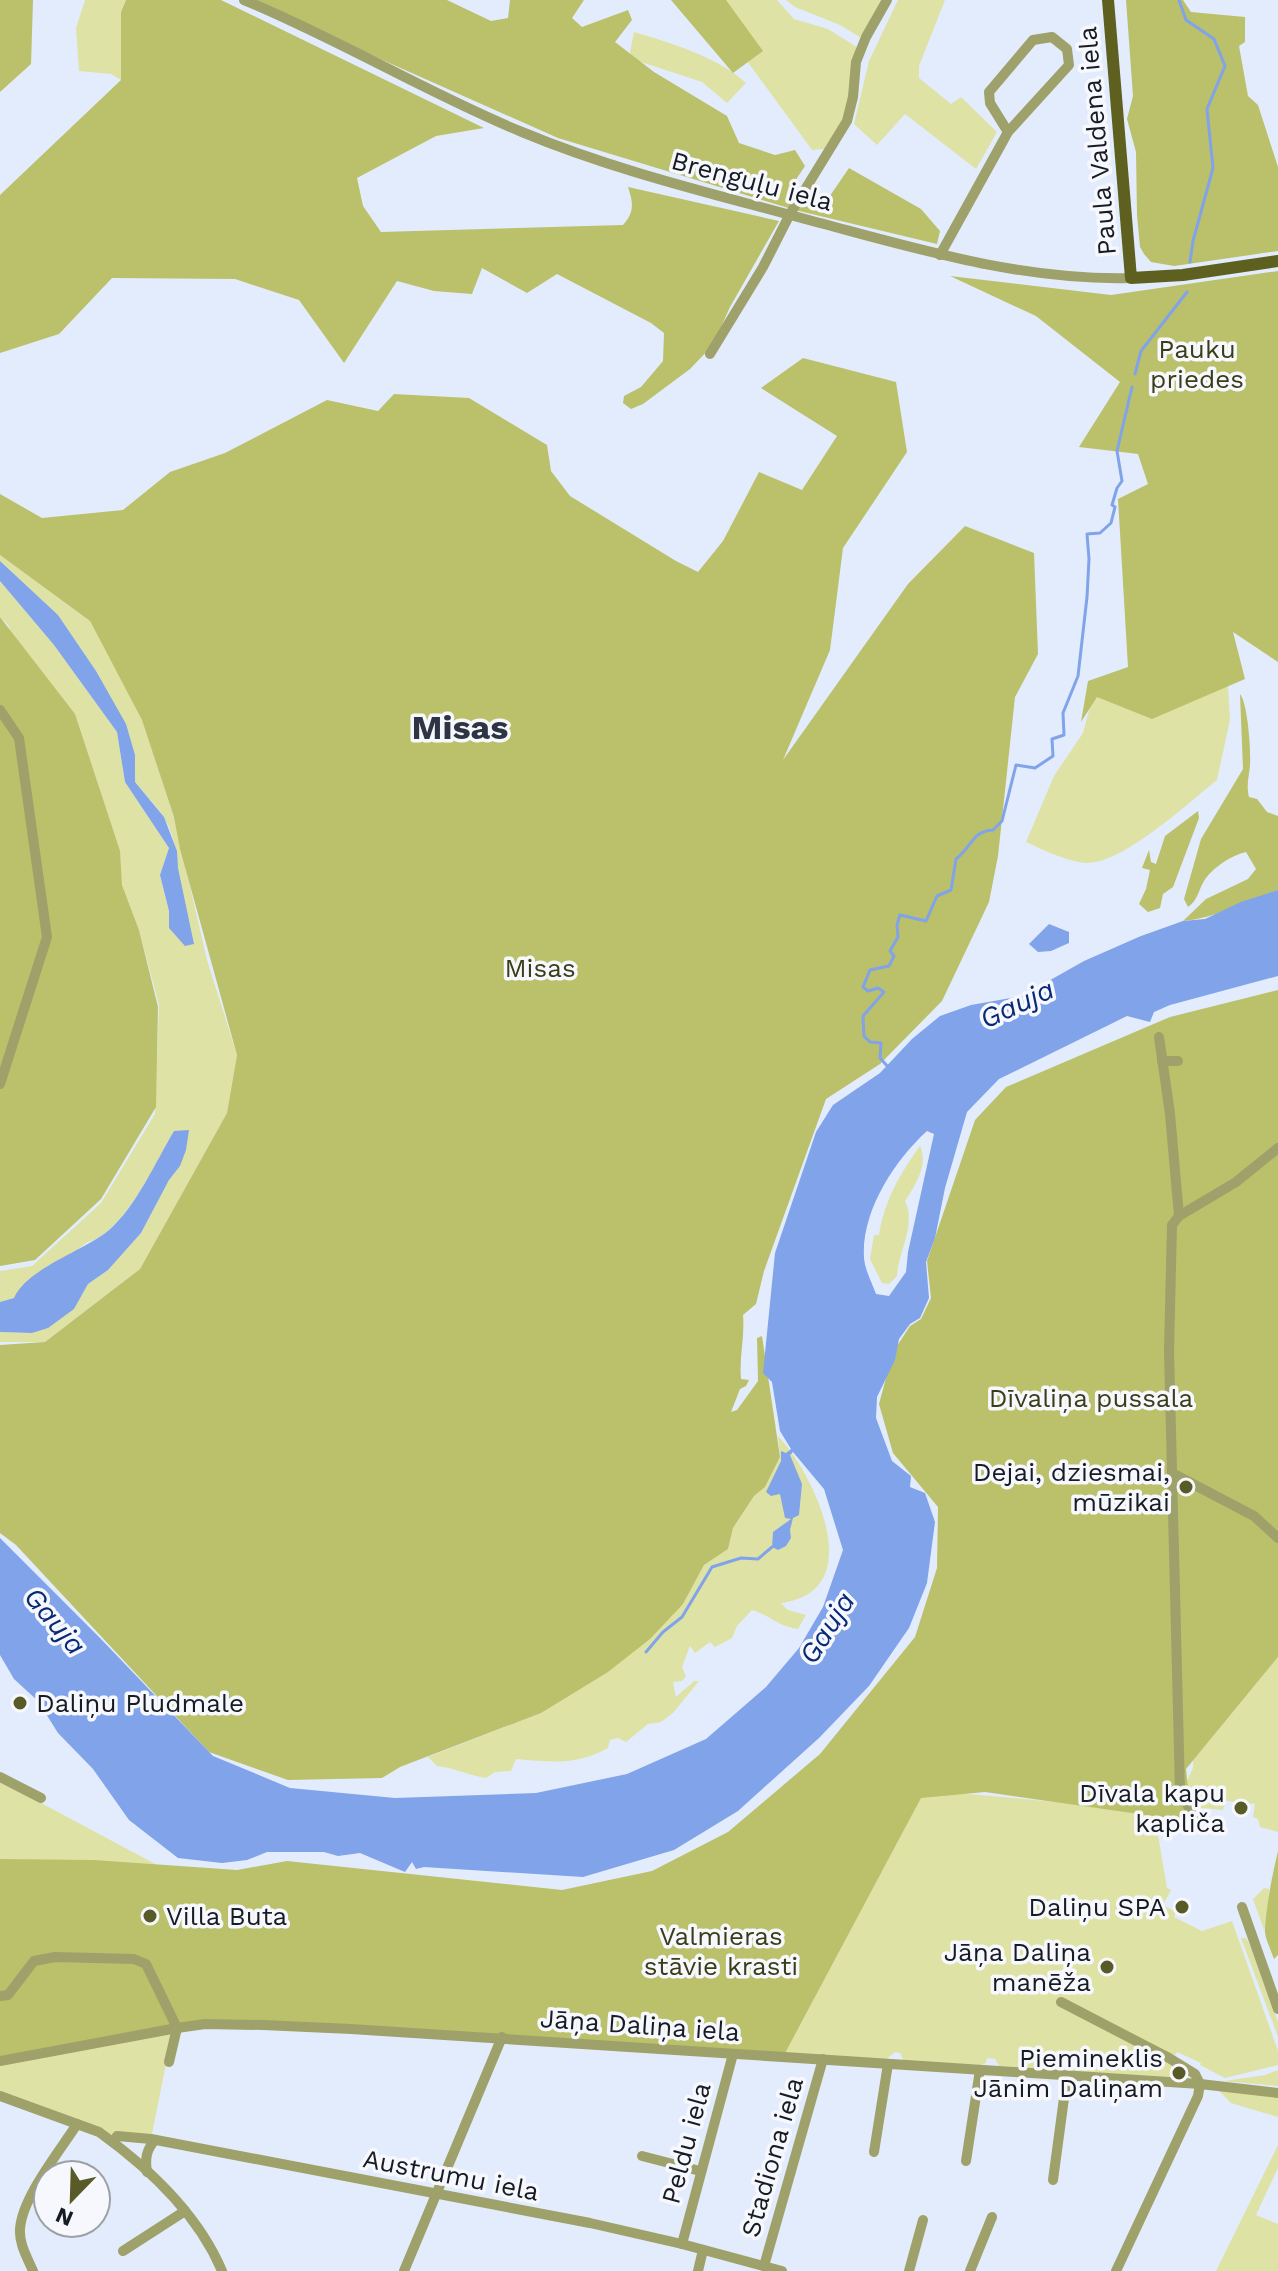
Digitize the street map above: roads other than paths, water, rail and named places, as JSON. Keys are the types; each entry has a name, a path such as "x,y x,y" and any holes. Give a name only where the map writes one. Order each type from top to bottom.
{"main road":[{"name":"Paula Valdena iela","path":"1108,0 1131,278"},
{"name":"Brenguļu iela","path":"1131,278 1183,275 1278,261"}],"street":[{"name":"Brenguļu iela","path":"244,0 523,133 610,164 940,255 1035,275 1131,278"},
{"path":"710,354 847,121 856,62 887,0"},
{"path":"940,255 1008,132 1069,65 1067,49 1052,37 1033,40 989,92 990,103 1008,132"},
{"path":"0,710 19,738 47,937 0,1084"},
{"path":"1159,1037 1179,1216"},
{"path":"1162,1061 1178,1061"},
{"path":"1197,1823 1180,1791 1168,1324 1172,1225 1179,1216 1236,1182 1278,1148"},
{"path":"1172,1473 1254,1516 1278,1538"},
{"path":"1173,1488 1201,1488"},
{"path":"0,1777 41,1798"},
{"path":"1242,1907 1278,2009"},
{"path":"0,1996 8,1995 34,1961 55,1957 134,1959 146,1964 177,2028 169,2062"},
{"path":"1061,2002 1169,2058 1195,2074 1200,2084 1198,2096 1116,2271"},
{"name":"Jāņa Daliņa iela","path":"0,2061 205,2024 263,2025 502,2037 1200,2084 1278,2093"},
{"path":"404,2271 502,2037"},
{"name":"Peldu iela","path":"682,2244 733,2054"},
{"name":"Stadiona iela","path":"764,2266 823,2059"},
{"path":"874,2152 888,2064"},
{"path":"966,2161 980,2070"},
{"path":"1053,2180 1067,2076"},
{"path":"0,2096 99,2132 113,2142 194,2219 222,2271"},
{"path":"33,2271 22,2248 20,2228 26,2208 77,2124"},
{"name":"Austrumu iela","path":"113,2142 117,2136 155,2140 590,2223 782,2271"},
{"path":"147,2172 145,2160 149,2146 155,2140"},
{"path":"642,2156 700,2171"},
{"path":"123,2251 185,2211"},
{"path":"970,2271 992,2217"},
{"path":"909,2271 923,2220"},
{"path":"698,2271 703,2250"}],"water":[{"path":"0,561 58,615 96,671 126,724 135,755 135,782 164,817 177,851 194,944 185,946 169,928 169,911 160,875 169,848 125,782 117,732 54,645 0,581"},
{"name":"Gauja","path":"1278,890 1278,976 1170,1005 1154,1012 1150,1022 1127,1016 999,1079 967,1112 926,1262 929,1298 920,1318 910,1324 899,1339 895,1360 877,1397 876,1418 892,1461 911,1476 910,1487 925,1493 935,1522 927,1583 909,1628 869,1686 819,1738 738,1811 674,1850 583,1877 416,1869 412,1862 405,1872 360,1853 338,1856 324,1852 267,1852 247,1860 222,1863 178,1858 129,1820 93,1769 58,1733 38,1701 14,1679 0,1655 0,1538 213,1756 290,1788 395,1798 536,1793 627,1774 706,1739 766,1687 799,1648 823,1607 843,1550 824,1489 793,1452 790,1455 802,1484 799,1515 793,1518 791,1538 786,1546 778,1550 772,1547 773,1532 791,1519 785,1518 780,1494 771,1496 766,1492 781,1461 781,1451 786,1453 791,1449 780,1431 772,1382 763,1373 775,1253 816,1132 833,1105 880,1073 912,1039 940,1016 971,1005 1022,996 1084,961 1141,936 1183,921 1205,919 1241,902","holes":["927,1131 934,1134 906,1272 889,1296 876,1294 864,1258 864,1241 874,1206 903,1157"]},
{"path":"1049,924 1069,932 1069,943 1051,951 1038,952 1029,944"},
{"path":"189,1130 180,1166 169,1180 141,1233 108,1270 88,1284 74,1309 48,1328 32,1333 0,1332 0,1302 14,1298 31,1278 109,1230 137,1196 174,1131"}],"waterway":[{"path":"1179,0 1186,20 1214,39 1225,66 1207,109 1213,168 1190,262"},
{"path":"1135,374 1141,351 1187,292"},
{"path":"889,1068 880,1058 881,1043 870,1042 864,1036 863,1016 884,992 878,988 868,991 863,987 870,970 889,966 894,956 890,951 898,937 900,915 926,921 937,896 951,890 956,859 976,836 993,830 1002,821 1016,765 1035,768 1053,756 1052,739 1064,735 1063,713 1078,676 1087,597 1087,534 1100,533 1111,523 1115,507 1112,505 1122,481 1117,451 1132,387"},
{"path":"646,1652 663,1632 682,1617 712,1567 741,1558 758,1559 772,1547"}],"place":[{"name":"Dejai, dziesmai, mūzikai","path":"1186,1487"},
{"name":"Daliņu Pludmale","path":"20,1703"},
{"name":"Dīvala kapu kapliča","path":"1241,1808"},
{"name":"Daliņu SPA","path":"1182,1907"},
{"name":"Villa Buta","path":"150,1916"},
{"name":"Jāņa Daliņa manēža","path":"1107,1967"},
{"name":"Piemineklis Jānim Daliņam","path":"1179,2073"}],"district":[{"name":"Misas","path":"460,727"}],"park label":[{"name":"Pauku priedes","path":"1197,364"},
{"name":"Dīvaliņa pussala","path":"1091,1398"},
{"name":"Valmieras stāvie krasti","path":"721,1951"}]}
